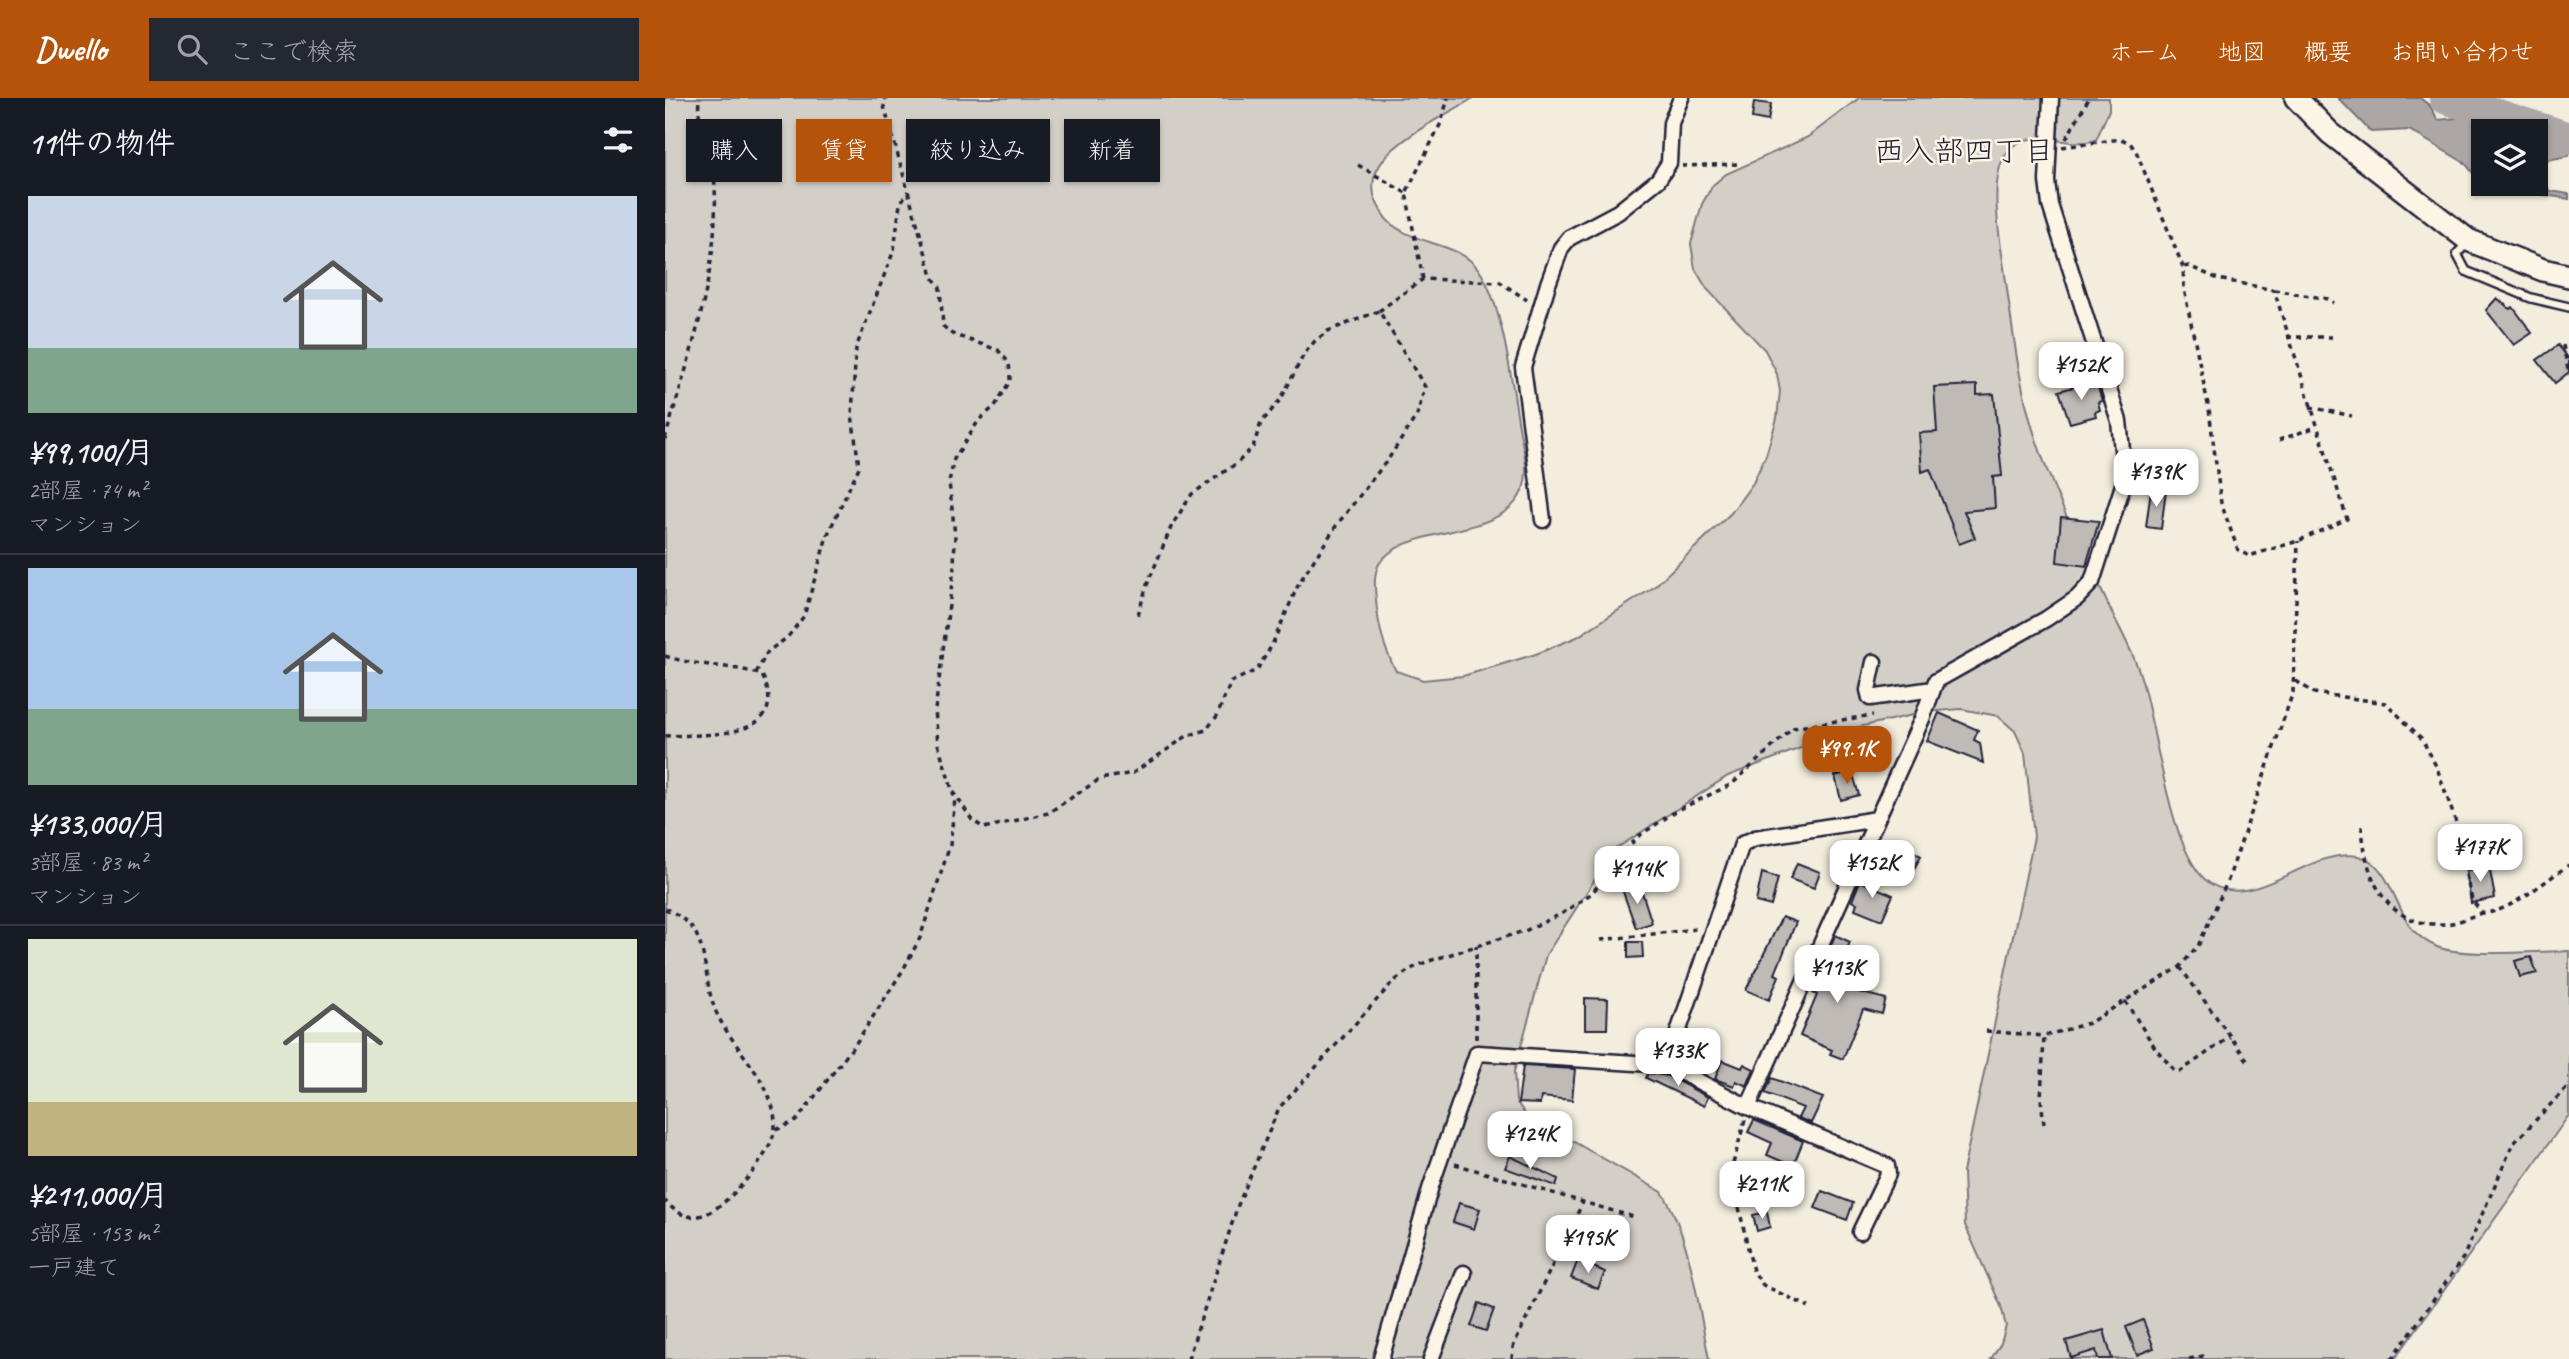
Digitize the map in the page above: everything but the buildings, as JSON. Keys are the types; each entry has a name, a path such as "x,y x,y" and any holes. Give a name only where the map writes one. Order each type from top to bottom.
{"main road":[{"path":"2296,98 2330,133 2467,240 2543,270 2569,276"}],"street":[{"path":"1543,520 1523,367 1541,308 1561,248 1569,238 1618,212 1658,180 1669,163 1671,123 1681,98"},
{"path":"1748,1107 1936,681 2046,619 2077,598 2092,582 2125,479 2119,421 2050,205 2047,181 2056,148 2051,98"},
{"path":"1874,662 1868,690 1870,698 1933,689"},
{"path":"1667,1065 1742,844 1755,838 1877,819"},
{"path":"1381,1359 1440,1160 1476,1053 1667,1065 1748,1107 1887,1166 1888,1174 1860,1232"},
{"path":"1431,1359 1464,1273"}],"lane":[{"path":"2467,240 2458,254 2466,271 2531,298 2569,307"}],"path":[{"path":"665,439 707,290 713,240 715,187 711,160 702,135 699,98"},
{"path":"776,1130 796,1121 856,1043 921,939 950,845 955,799 938,744 935,710 954,568 955,535 949,482 954,459 979,420 995,406 1010,381 1009,363 998,350 952,334 943,326 940,288 932,276 884,106 886,98"},
{"path":"1423,279 1406,193 1441,122 1448,98"},
{"path":"2056,148 2089,98"},
{"path":"2056,148 2121,139 2130,143 2136,151 2183,267 2184,289 2209,408 2221,503 2238,550 2249,556 2298,541 2347,519 2309,407 2274,290"},
{"path":"1669,163 1701,167 1729,162 1739,164"},
{"path":"1358,165 1406,193"},
{"path":"756,673 768,651 787,638 804,617 827,536 859,467 852,414 856,348 894,250 899,204 908,191"},
{"path":"2183,267 2189,266 2218,279 2329,299 2334,303"},
{"path":"1137,618 1147,585 1173,525 1192,494 1237,463 1253,447 1261,423 1281,399 1304,354 1328,331 1379,311 1423,279 1500,282 1541,308"},
{"path":"953,791 972,820 984,828 1029,818 1048,813 1100,779 1133,773 1187,736 1206,730 1217,716 1231,682 1257,670 1272,645 1299,583 1336,526 1389,458 1417,415 1425,387 1379,311"},
{"path":"2287,337 2332,337"},
{"path":"2563,345 2569,375"},
{"path":"2309,407 2352,416"},
{"path":"2279,440 2316,427"},
{"path":"1986,1031 2044,1036 2089,1023 2180,967 2199,944 2228,880 2296,681 2298,541"},
{"path":"665,656 689,664 745,669 762,675 768,689 768,704 762,717 752,726 718,734 665,736"},
{"path":"2296,681 2314,693 2386,703 2423,739 2437,768 2467,854 2465,872 2472,900 2482,913"},
{"path":"1188,1359 1238,1205 1279,1108 1393,982 1426,962 1527,930 1563,913 1592,893 1636,838 1676,811 1732,784 1793,728 1882,713"},
{"path":"2363,826 2364,847 2375,888 2398,911 2419,922 2447,924 2482,913 2490,914 2510,905 2569,865"},
{"path":"665,909 688,923 697,936 709,996 718,1016 766,1091 774,1108 776,1130 766,1152 745,1182 704,1215 689,1217 675,1212 665,1201"},
{"path":"1601,940 1715,928"},
{"path":"1476,946 1476,1053"},
{"path":"2180,967 2248,1060"},
{"path":"2125,1001 2156,1049 2175,1071 2181,1071 2230,1037"},
{"path":"2044,1036 2041,1099 2044,1124"},
{"path":"2392,1359 2463,1258 2514,1144 2569,1085"},
{"path":"1748,1107 1731,1171 1753,1271 1763,1284 1809,1307"},
{"path":"1440,1160 1637,1218"},
{"path":"1512,1359 1513,1347 1583,1202"},
{"path":"2189,1359 2203,1356 2206,1359"}],"shaded area":[{"path":"665,98 1473,98 1424,127 1390,152 1379,167 1373,183 1376,201 1389,222 1402,231 1458,253 1474,264 1484,278 1499,317 1526,461 1520,496 1506,511 1486,522 1413,541 1393,550 1379,564 1375,582 1377,610 1388,654 1396,671 1423,680 1463,676 1536,654 1577,637 1654,587 1731,513 1753,483 1766,455 1777,418 1780,391 1777,374 1765,350 1707,289 1695,269 1691,244 1702,204 1713,185 1726,174 1808,137 1859,98 2109,98 2109,110 2096,140 2025,140 2006,154 1998,177 1998,222 2016,351 2029,417 2062,506 2138,668 2174,817 2196,869 2211,884 2228,890 2246,890 2265,885 2321,860 2358,856 2378,867 2407,922 2414,931 2435,946 2446,950 2480,953 2569,951 2569,1115 2395,1359 1991,1359 2001,1343 2006,1326 2001,1306 1965,1225 1963,1172 2034,837 2025,753 2015,731 1998,716 1961,709 1926,712 1850,729 1728,776 1614,850 1546,955 1514,1072 1516,1101 1525,1114 1662,1192 1672,1210 1687,1251 1709,1359 665,1359"},
{"path":"2338,98 2420,98 2430,106 2438,120 2466,117 2471,121 2471,170 2465,163 2409,130 2371,132"},
{"path":"2548,136 2569,137 2569,156 2548,160"},
{"path":"2548,189 2569,194 2569,199 2548,195"}],"waterway":[{"path":"2445,98 2569,138"}],"district":[{"name":"西入部四丁目","path":"1964,151"}]}
